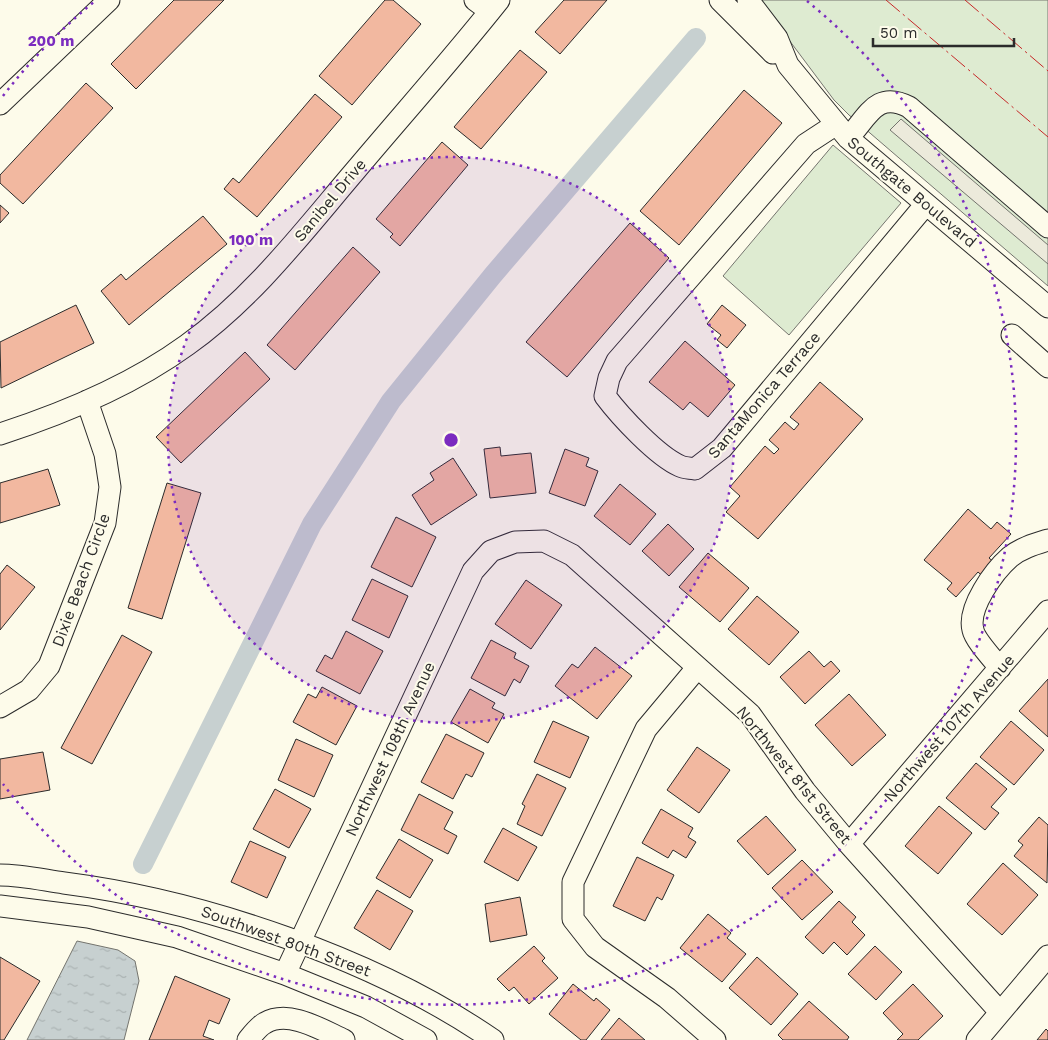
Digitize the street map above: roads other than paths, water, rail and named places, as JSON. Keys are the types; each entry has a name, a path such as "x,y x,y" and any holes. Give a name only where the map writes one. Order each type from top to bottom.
{"street":[{"path":"0,104 109,0"},
{"name":"Southgate Boulevard","path":"720,0 775,55 788,65 842,132 1048,307"},
{"name":"Southgate Boulevard","path":"748,0 776,38 788,65"},
{"name":"Sanibel Drive","path":"0,434 87,401 138,377 188,345 240,301 289,249 488,4"},
{"name":"SantaMonica Terrace","path":"926,204 722,448 695,469 680,466 660,452 618,413 606,396 609,378 616,361 806,144 842,132 874,107 885,101 896,101 909,107 1048,227"},
{"path":"1012,335 1048,367"},
{"name":"Dixie Beach Circle","path":"0,707 29,690 49,666 105,523 110,487 105,454 87,401"},
{"path":"1000,668 973,631 975,608 986,587 1010,558 1027,546 1048,540"},
{"name":"Northwest 81st Street","path":"515,542 544,541 572,555 750,714 805,791 849,844 1000,1012"},
{"name":"Northwest 108th Avenue","path":"285,974 472,571 492,551 515,542"},
{"name":"Northwest 107th Avenue","path":"849,844 1048,612"},
{"path":"697,668 646,729 573,882 573,919 595,947 667,998 715,1040"},
{"name":"Southwest 80th Street","path":"0,875 94,887 188,906 300,943 380,976 474,1027 492,1040"},
{"name":"Southwest 80th Street","path":"0,906 88,917 177,937 285,974 366,1007 426,1040"},
{"path":"977,1040 1048,956"},
{"path":"248,1040 265,1023 283,1018 303,1022 344,1040"}],"water":[{"path":"77,941 118,950 135,961 139,981 124,1040 27,1040"}],"waterway":[{"path":"143,864 312,524 391,401 493,275 696,38"}]}
